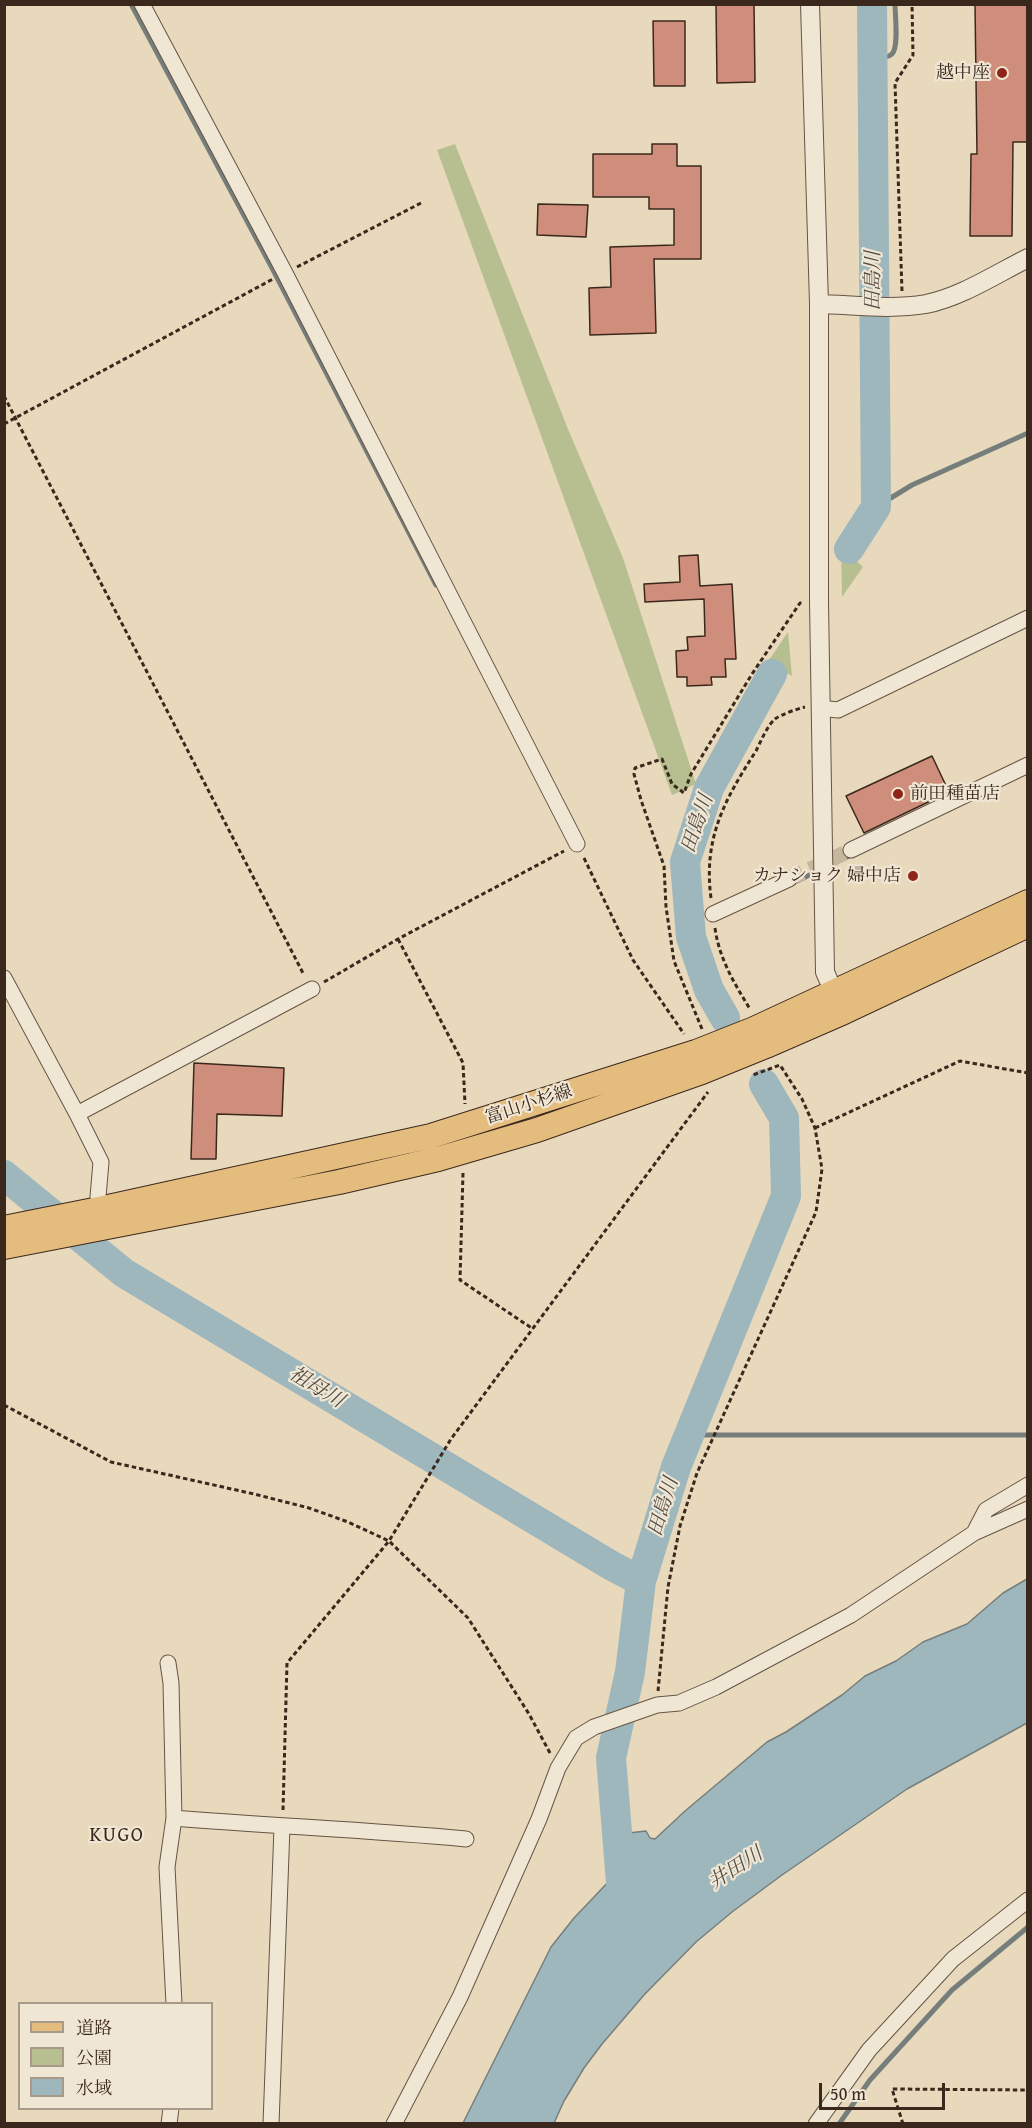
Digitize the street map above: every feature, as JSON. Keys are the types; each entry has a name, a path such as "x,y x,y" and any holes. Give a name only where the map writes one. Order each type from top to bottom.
{"main road":[{"name":"富山小杉線","path":"4,1228 339,1182 438,1159 537,1130 702,1072 1028,902"},
{"name":"富山小杉線","path":"4,1247 57,1238 95,1217 431,1136 703,1049 760,1026 839,1002 1028,925"}],"street":[{"path":"142,4 285,273 577,844"},
{"path":"810,4 819,304 819,602 825,972 839,1002"},
{"path":"819,304 898,306 927,303 955,294 1028,258"},
{"path":"820,708 838,710 1028,618"},
{"path":"851,850 1028,765"},
{"path":"713,914 789,879"},
{"path":"4,978 101,1162 95,1217"},
{"path":"77,1114 312,989"},
{"path":"974,1533 986,1510 1028,1485"},
{"path":"394,2124 460,1997 539,1820 558,1768 576,1738 594,1727 657,1706 679,1703 716,1687 851,1615 974,1533 1028,1509"},
{"path":"168,1663 171,1683 174,1818 167,1868 174,2002"},
{"path":"174,1818 466,1839"},
{"path":"271,2124 282,1827"},
{"path":"816,2124 869,2050 953,1959 1028,1900"}],"path":[{"path":"898,306 895,83 913,55 912,4"},
{"path":"4,424 285,273 421,203"},
{"path":"4,396 312,989 398,939 577,844 633,960 703,1049"},
{"path":"703,1049 693,1008 674,961 666,907 664,866 641,800 634,774 635,768 662,759 672,784 684,794 691,774 752,674 800,603 819,602"},
{"path":"760,1026 730,977 717,943 709,880 710,855 715,829 729,793 775,720 804,706 820,708"},
{"path":"398,939 464,1063 465,1108"},
{"path":"815,1128 960,1061 1028,1073"},
{"path":"657,1706 668,1587 680,1526 697,1473 816,1212 822,1169 815,1128 802,1099 780,1065 749,1077"},
{"path":"282,1827 287,1663 389,1541 451,1439 707,1093 717,1089"},
{"path":"463,1165 460,1280 533,1329"},
{"path":"4,1405 111,1462 309,1508 348,1522 389,1541 468,1618 529,1714 558,1768"},
{"path":"903,2124 892,2089 1028,2090"}],"green space":[{"path":"455,144 568,429 623,558 696,784 672,795 437,150"},
{"path":"841,546 863,567 842,597"},
{"path":"788,632 792,676 767,663"}],"water":[{"name":"井田川","path":"1027,1579 1027,1723 907,1789 782,1875 696,1942 644,1995 602,2044 584,2068 554,2123 463,2123 551,1947 574,1918 613,1877 620,1834 646,1831 650,1838 655,1839 767,1742 842,1695 865,1676 896,1661 923,1642 967,1624 1003,1593"}],"building":[{"path":"716,4 754,4 755,82 717,83"},
{"name":"越中座","path":"975,4 1028,4 1028,142 1013,142 1012,236 970,236 971,154 977,154"},
{"path":"653,21 685,21 685,86 654,86"},
{"path":"652,144 677,144 677,166 701,166 701,259 654,259 656,333 590,335 589,288 611,287 610,247 674,245 674,209 649,209 649,197 593,197 593,154 652,154"},
{"path":"538,204 588,205 586,237 537,235"},
{"path":"698,555 700,586 732,584 736,659 725,659 726,677 711,677 712,685 687,686 687,677 677,677 676,651 688,650 687,637 705,636 704,599 645,602 644,584 680,582 679,556"},
{"name":"前田種苗店","path":"932,756 949,792 864,833 846,796"},
{"path":"194,1063 284,1068 282,1116 217,1114 216,1159 191,1159"}],"waterway":[{"path":"131,4 271,266 436,585"},
{"name":"田島川","path":"849,549 876,507 872,4"},
{"path":"873,58 888,56 894,50 895,4"},
{"path":"876,507 912,485 1028,433"},
{"name":"田島川","path":"725,1018 709,990 691,937 685,862 709,788 772,674"},
{"path":"791,884 853,854"},
{"name":"田島川","path":"622,1895 611,1758 630,1672 641,1581 676,1467 786,1196 784,1118 764,1084"},
{"name":"祖母川","path":"4,1175 124,1273 612,1566 641,1581"},
{"path":"690,1435 1028,1435"},
{"path":"839,2124 870,2080 952,1990 1028,1927"}],"tunnel":[{"path":"789,879 851,850"}],"place":[{"name":"越中座","path":"1002,73"},
{"name":"前田種苗店","path":"898,794"},
{"name":"カナショク 婦中店","path":"913,876"}],"district":[{"name":"KUGO","path":"117,1836"}]}
